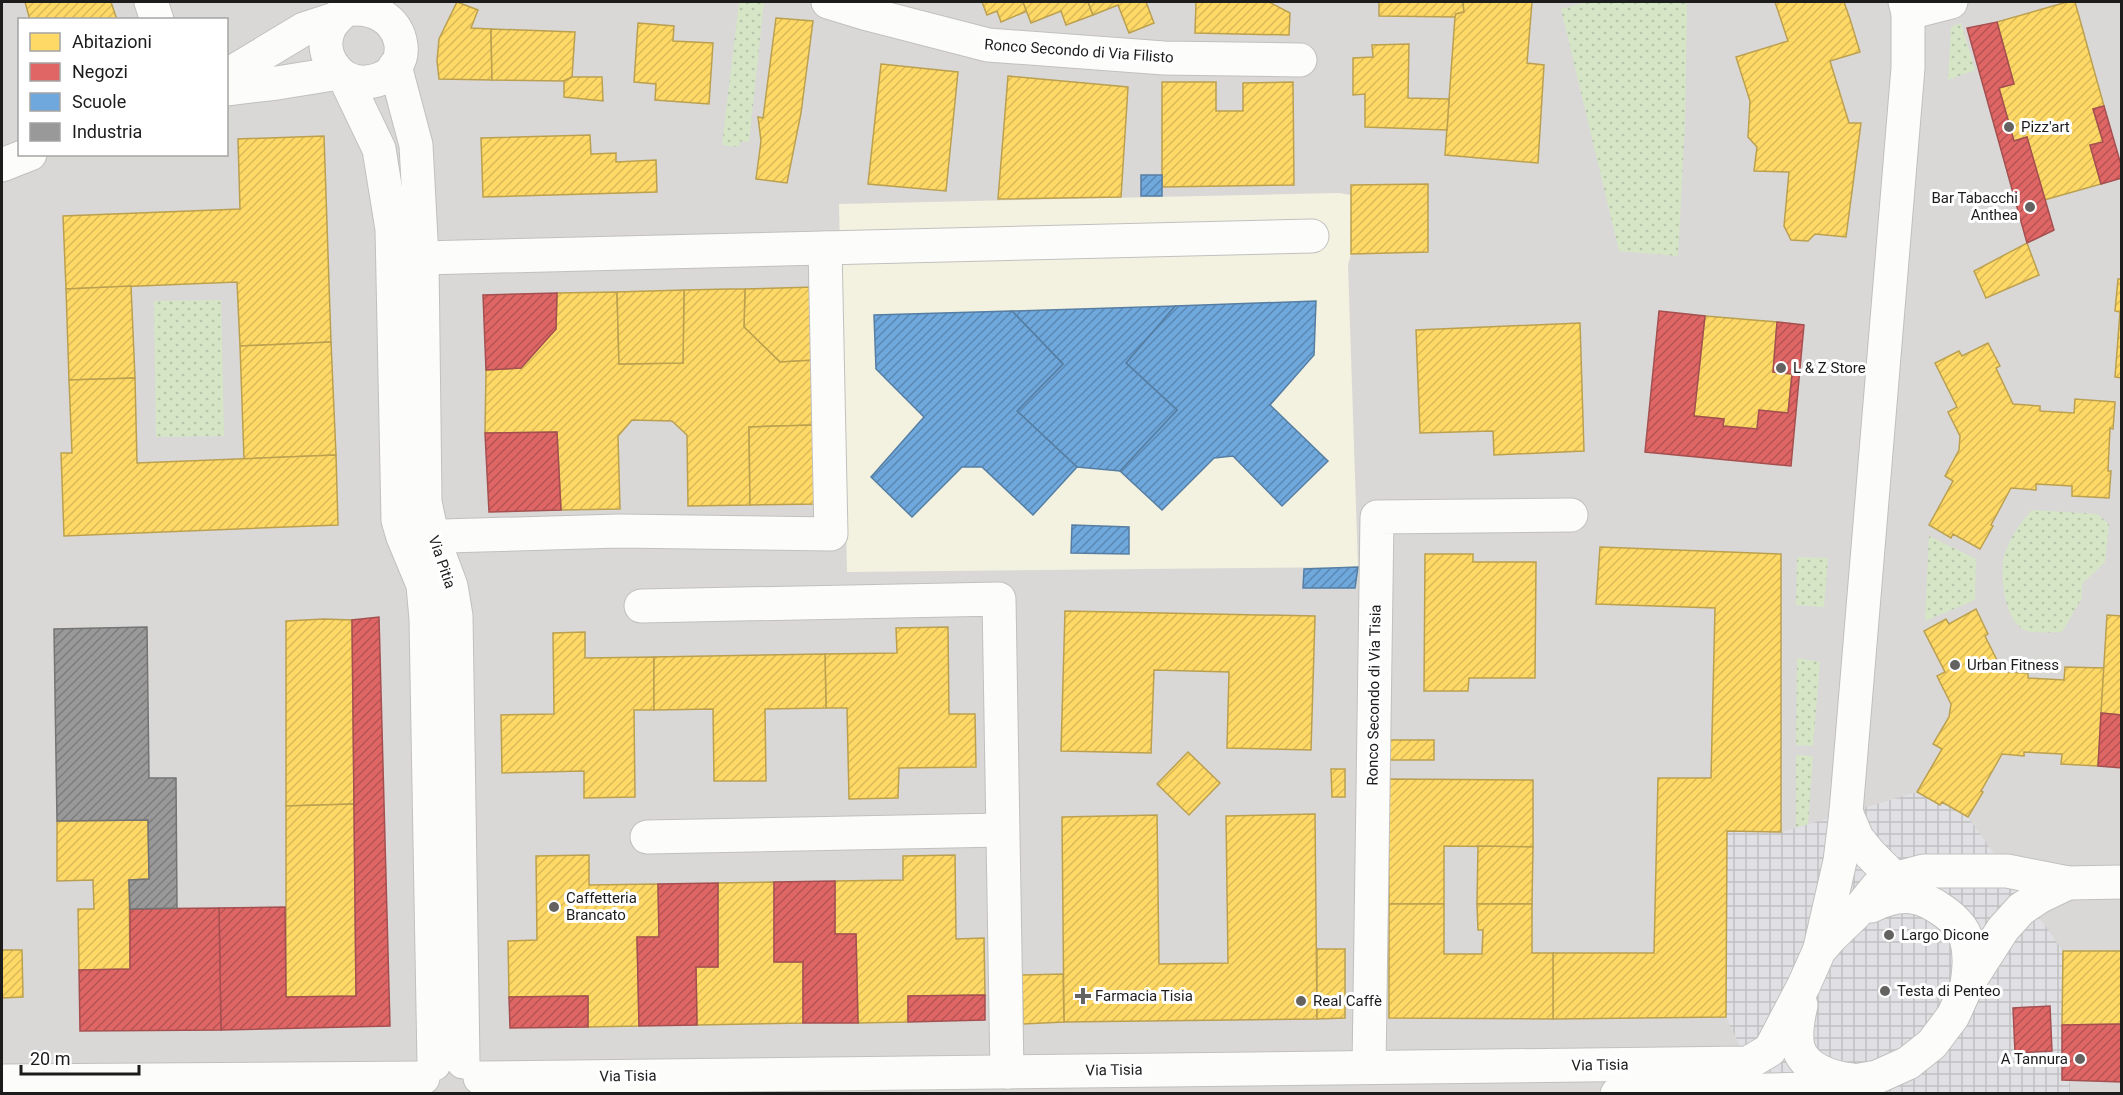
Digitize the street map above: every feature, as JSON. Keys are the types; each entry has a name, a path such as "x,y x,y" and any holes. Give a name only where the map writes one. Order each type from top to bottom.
{"street":[{"path":"152,2 156,18"},
{"name":"Ronco Secondo di Via Filisto","path":"828,2 988,45 1164,58 1300,60"},
{"path":"1952,2 1906,7 1908,68 1840,861 1819,951 1804,986 1755,1077 1809,1091 1852,1080 1877,1077 1908,1063 1932,1044 1953,1016 1967,985 2003,929 2021,909 2068,883"},
{"path":"228,75 304,29 345,10 357,6 369,6 393,9 401,34 400,56 395,66 377,80 356,82 342,75 331,63 326,46 329,29 345,10"},
{"name":"Via Pitia","path":"395,66 416,145 422,258 425,502 417,536 426,618 451,1078"},
{"path":"228,89 342,75"},
{"name":"Via Pitia","path":"342,75 379,149 392,229 396,502 398,519 417,536"},
{"path":"2,165 25,156"},
{"path":"422,258 1312,236"},
{"path":"417,536 619,531 831,534 825,248"},
{"name":"Ronco Secondo di Via Tisia","path":"1369,1067 1377,517 1571,515"},
{"path":"641,606 999,599 1006,1072"},
{"path":"1846,812 1857,838 1903,888 1945,912 1958,924 1966,936 1970,959 1967,985"},
{"path":"647,837 1002,830"},
{"path":"1819,951 1856,913 1881,901 1898,897 1903,888 1923,871 2007,871 2068,883 2121,882"},
{"path":"1804,986 1797,1025 1798,1049 1809,1091"},
{"path":"1798,1049 1809,1063 1826,1075 1852,1080"},
{"name":"Via Tisia","path":"2,1081 1369,1067 1755,1077"},
{"name":"Via Tisia","path":"1617,1094 1755,1077"}],"shaded area":[{"path":"2,2 2121,2 2121,1093 2,1093"},
{"path":"1339,193 1351,195 1351,254 1348,265 1358,567 847,572 839,204"},
{"name":"Largo Dicone","path":"1917,792 1939,805 1942,802 1968,817 2063,951 2062,1080 2070,1081 2070,1093 1762,1093 1726,1017 1727,831 1782,832"}],"green space":[{"path":"739,2 764,2 749,142 741,141 739,147 722,145"},
{"path":"1586,2 1687,2 1685,123 1678,256 1619,251 1561,9"},
{"path":"1961,23 1975,70 1948,80 1951,27"},
{"path":"221,300 224,436 156,437 154,301"},
{"path":"2032,510 2097,514 2109,524 2105,562 2082,584 2082,598 2062,632 2025,630 2012,617 2005,596 2003,562 2005,553 2016,530"},
{"path":"1929,536 1976,559 1975,600 1925,621"},
{"path":"1797,557 1828,558 1824,607 1796,605"},
{"path":"1797,658 1820,662 1813,746 1796,745"},
{"path":"1796,755 1813,756 1807,838 1796,838"}],"building: Abitazioni":[{"path":"25,2 111,2 116,18 29,18"},
{"path":"457,2 478,10 471,28 491,29 492,80 439,79 437,61 439,39"},
{"path":"982,2 1023,2 1027,11 1001,22 997,11 987,15"},
{"path":"1023,2 1088,2 1093,15 1066,25 1061,11 1031,23"},
{"path":"1088,2 1146,2 1154,23 1129,33 1118,5 1093,15"},
{"path":"1196,2 1269,2 1290,13 1289,35 1195,33"},
{"path":"1379,2 1463,2 1464,12 1456,14 1455,17 1379,16"},
{"path":"1463,2 1532,2 1527,63 1544,65 1538,163 1445,155 1455,17 1456,14 1464,12"},
{"path":"1775,2 1844,2 1860,52 1830,61 1849,123 1861,123 1846,237 1815,234 1808,241 1791,240 1784,226 1789,172 1754,171 1757,147 1748,137 1750,101 1736,57 1788,41"},
{"path":"2067,2 2075,2 2104,106 2093,109 2103,142 2090,145 2101,184 2044,200 2027,137 2014,141 1999,88 2014,84 1997,22"},
{"path":"776,18 813,21 801,113 787,183 756,179 761,141 758,117 763,118"},
{"path":"638,23 674,26 673,41 713,43 709,104 655,100 656,84 634,82"},
{"path":"491,29 575,32 572,77 564,81 492,80"},
{"path":"1409,44 1408,98 1449,99 1447,130 1365,127 1365,94 1353,95 1353,58 1373,57 1372,45"},
{"path":"881,64 958,72 946,191 868,184"},
{"path":"1008,76 1128,87 1121,197 998,199"},
{"path":"572,77 602,77 603,101 564,97 564,81"},
{"path":"1162,82 1216,82 1216,111 1243,111 1243,83 1293,82 1294,185 1162,187"},
{"path":"590,135 591,154 616,153 616,162 656,160 657,192 483,197 481,138"},
{"path":"324,136 331,342 240,346 237,282 66,289 63,216 240,209 238,139"},
{"path":"1428,184 1428,252 1351,254 1351,185"},
{"path":"2027,243 2039,275 1986,298 1974,271"},
{"path":"2118,279 2122,279 2122,378 2115,377 2120,312 2115,311"},
{"path":"131,286 135,378 69,380 66,289"},
{"path":"815,287 816,360 780,362 744,327 745,289"},
{"path":"745,289 744,327 780,362 816,360 815,425 749,427 750,505 688,506 687,435 672,421 632,420 618,436 620,509 561,510 557,432 485,433 486,370 521,368 556,329 557,293 617,292 619,364 683,363 684,290"},
{"path":"684,290 683,363 619,364 617,292"},
{"path":"1705,316 1777,322 1773,372 1792,374 1788,413 1759,410 1757,429 1723,426 1724,419 1694,416"},
{"path":"1580,323 1584,451 1494,455 1493,431 1420,433 1416,330"},
{"path":"331,342 336,455 244,459 240,346"},
{"path":"1988,343 2000,366 1996,368 2013,404 2040,406 2040,411 2074,413 2075,399 2115,402 2113,429 2110,428 2109,498 2072,496 2072,486 2036,484 2036,490 2011,488 1980,549 1953,534 1951,538 1929,525 1953,481 1945,476 1959,450 1960,436 1948,412 1957,407 1935,363 1959,351 1962,356"},
{"path":"135,378 137,463 336,455 338,525 64,536 61,453 72,453 69,380"},
{"path":"815,425 817,504 750,505 749,427"},
{"path":"1600,547 1781,554 1781,832 1727,831 1726,1017 1553,1019 1553,953 1654,953 1658,778 1711,778 1715,608 1596,604"},
{"path":"1425,554 1473,554 1473,562 1536,562 1535,678 1469,678 1468,691 1424,691"},
{"path":"1976,609 1988,634 1985,636 2003,672 2028,673 2028,678 2064,680 2065,667 2104,668 2098,766 2061,764 2062,754 2024,752 2024,756 2002,754 1968,817 1942,802 1940,805 1917,792 1942,749 1933,744 1949,717 1951,704 1937,676 1945,672 1924,631 1946,619 1949,624"},
{"path":"1065,611 1315,616 1311,750 1227,748 1229,672 1154,670 1151,753 1061,751"},
{"path":"2107,615 2122,616 2122,715 2101,713"},
{"path":"352,620 354,804 286,806 286,621"},
{"path":"948,627 949,714 975,714 976,767 899,768 898,798 849,799 847,708 826,708 825,654 897,653 896,628"},
{"path":"585,632 585,658 654,657 654,710 634,710 635,797 584,798 584,771 502,773 501,715 554,714 553,633"},
{"path":"825,654 826,708 765,709 766,781 714,781 713,709 654,710 654,657"},
{"path":"1389,740 1434,740 1434,760 1389,760"},
{"path":"1188,752 1220,783 1189,815 1157,784"},
{"path":"1331,769 1345,769 1345,797 1332,797"},
{"path":"1388,779 1533,780 1533,847 1444,846 1444,904 1389,904"},
{"path":"354,804 356,996 286,997 286,806"},
{"path":"1315,814 1317,1019 1064,1022 1062,817 1157,815 1159,964 1228,963 1226,816"},
{"path":"148,820 149,879 129,880 130,969 79,970 78,909 94,909 93,880 57,881 57,821"},
{"path":"1478,846 1533,847 1532,904 1477,904"},
{"path":"589,855 589,885 658,884 659,937 637,937 639,1026 588,1027 588,996 509,997 508,941 537,940 536,856"},
{"path":"955,855 956,939 984,938 985,995 908,996 908,1022 858,1023 856,934 835,934 835,881 903,880 903,856"},
{"path":"774,882 774,962 803,962 803,1023 697,1025 696,967 718,967 718,883"},
{"path":"1389,904 1444,904 1444,954 1482,954 1483,930 1478,930 1477,904 1532,904 1532,953 1553,953 1553,1019 1389,1018"},
{"path":"1317,949 1345,949 1345,1018 1317,1019"},
{"path":"2,950 22,950 23,997 2,998"},
{"path":"2063,951 2122,951 2122,1024 2062,1025"},
{"path":"1063,974 1064,1022 1023,1024 1022,975"}],"building: Negozi":[{"path":"1997,22 2014,84 1999,88 2014,141 2027,137 2054,230 2027,243 1967,28"},
{"path":"2104,106 2122,168 2122,178 2101,184 2090,145 2103,142 2093,109"},
{"path":"557,293 556,329 521,368 486,370 483,295"},
{"path":"1659,311 1705,316 1694,416 1724,419 1723,426 1757,429 1759,410 1788,413 1792,374 1773,372 1777,322 1804,325 1791,466 1645,452"},
{"path":"557,432 561,510 489,512 485,433"},
{"path":"379,617 390,1026 221,1030 219,908 285,907 286,997 356,996 352,620"},
{"path":"2101,713 2122,715 2122,768 2098,766"},
{"path":"835,881 835,934 856,934 858,1023 803,1023 803,962 774,962 774,882"},
{"path":"718,883 718,967 696,967 697,1025 639,1026 637,937 659,937 658,884"},
{"path":"219,908 221,1030 80,1031 79,970 130,969 130,909"},
{"path":"985,995 985,1020 908,1022 908,996"},
{"path":"588,996 588,1027 510,1028 509,997"},
{"path":"2050,1006 2052,1051 2015,1053 2013,1008"},
{"path":"2122,1024 2122,1082 2062,1080 2062,1025"}],"building: Scuole":[{"path":"1141,175 1162,175 1162,196 1141,196"},
{"path":"1316,301 1314,355 1270,405 1328,461 1282,506 1233,456 1214,458 1162,510 1120,471 1177,410 1126,363 1175,306"},
{"path":"1175,306 1126,363 1177,410 1120,471 1077,467 1017,411 1063,364 1012,311"},
{"path":"1012,311 1063,364 1017,411 1077,467 1033,515 982,467 962,467 912,517 871,477 924,417 876,369 874,315"},
{"path":"1072,525 1129,527 1129,554 1071,553"},
{"path":"1358,567 1355,588 1303,588 1304,569"}],"building: Industria":[{"path":"147,627 149,778 176,778 177,908 130,909 129,880 149,879 148,820 57,821 54,629"}],"place":[{"name":"Pizz'art","path":"2009,127"},
{"name":"Bar Tabacchi Anthea","path":"2030,207"},
{"name":"L & Z Store","path":"1781,368"},
{"name":"Urban Fitness","path":"1955,665"},
{"name":"Caffetteria Brancato","path":"554,907"},
{"name":"Largo Dicone","path":"1889,935"},
{"name":"Testa di Penteo","path":"1885,991"},
{"name":"Farmacia Tisia","path":"1083,996"},
{"name":"Real Caffè","path":"1301,1001"},
{"name":"A Tannura","path":"2080,1059"}]}
